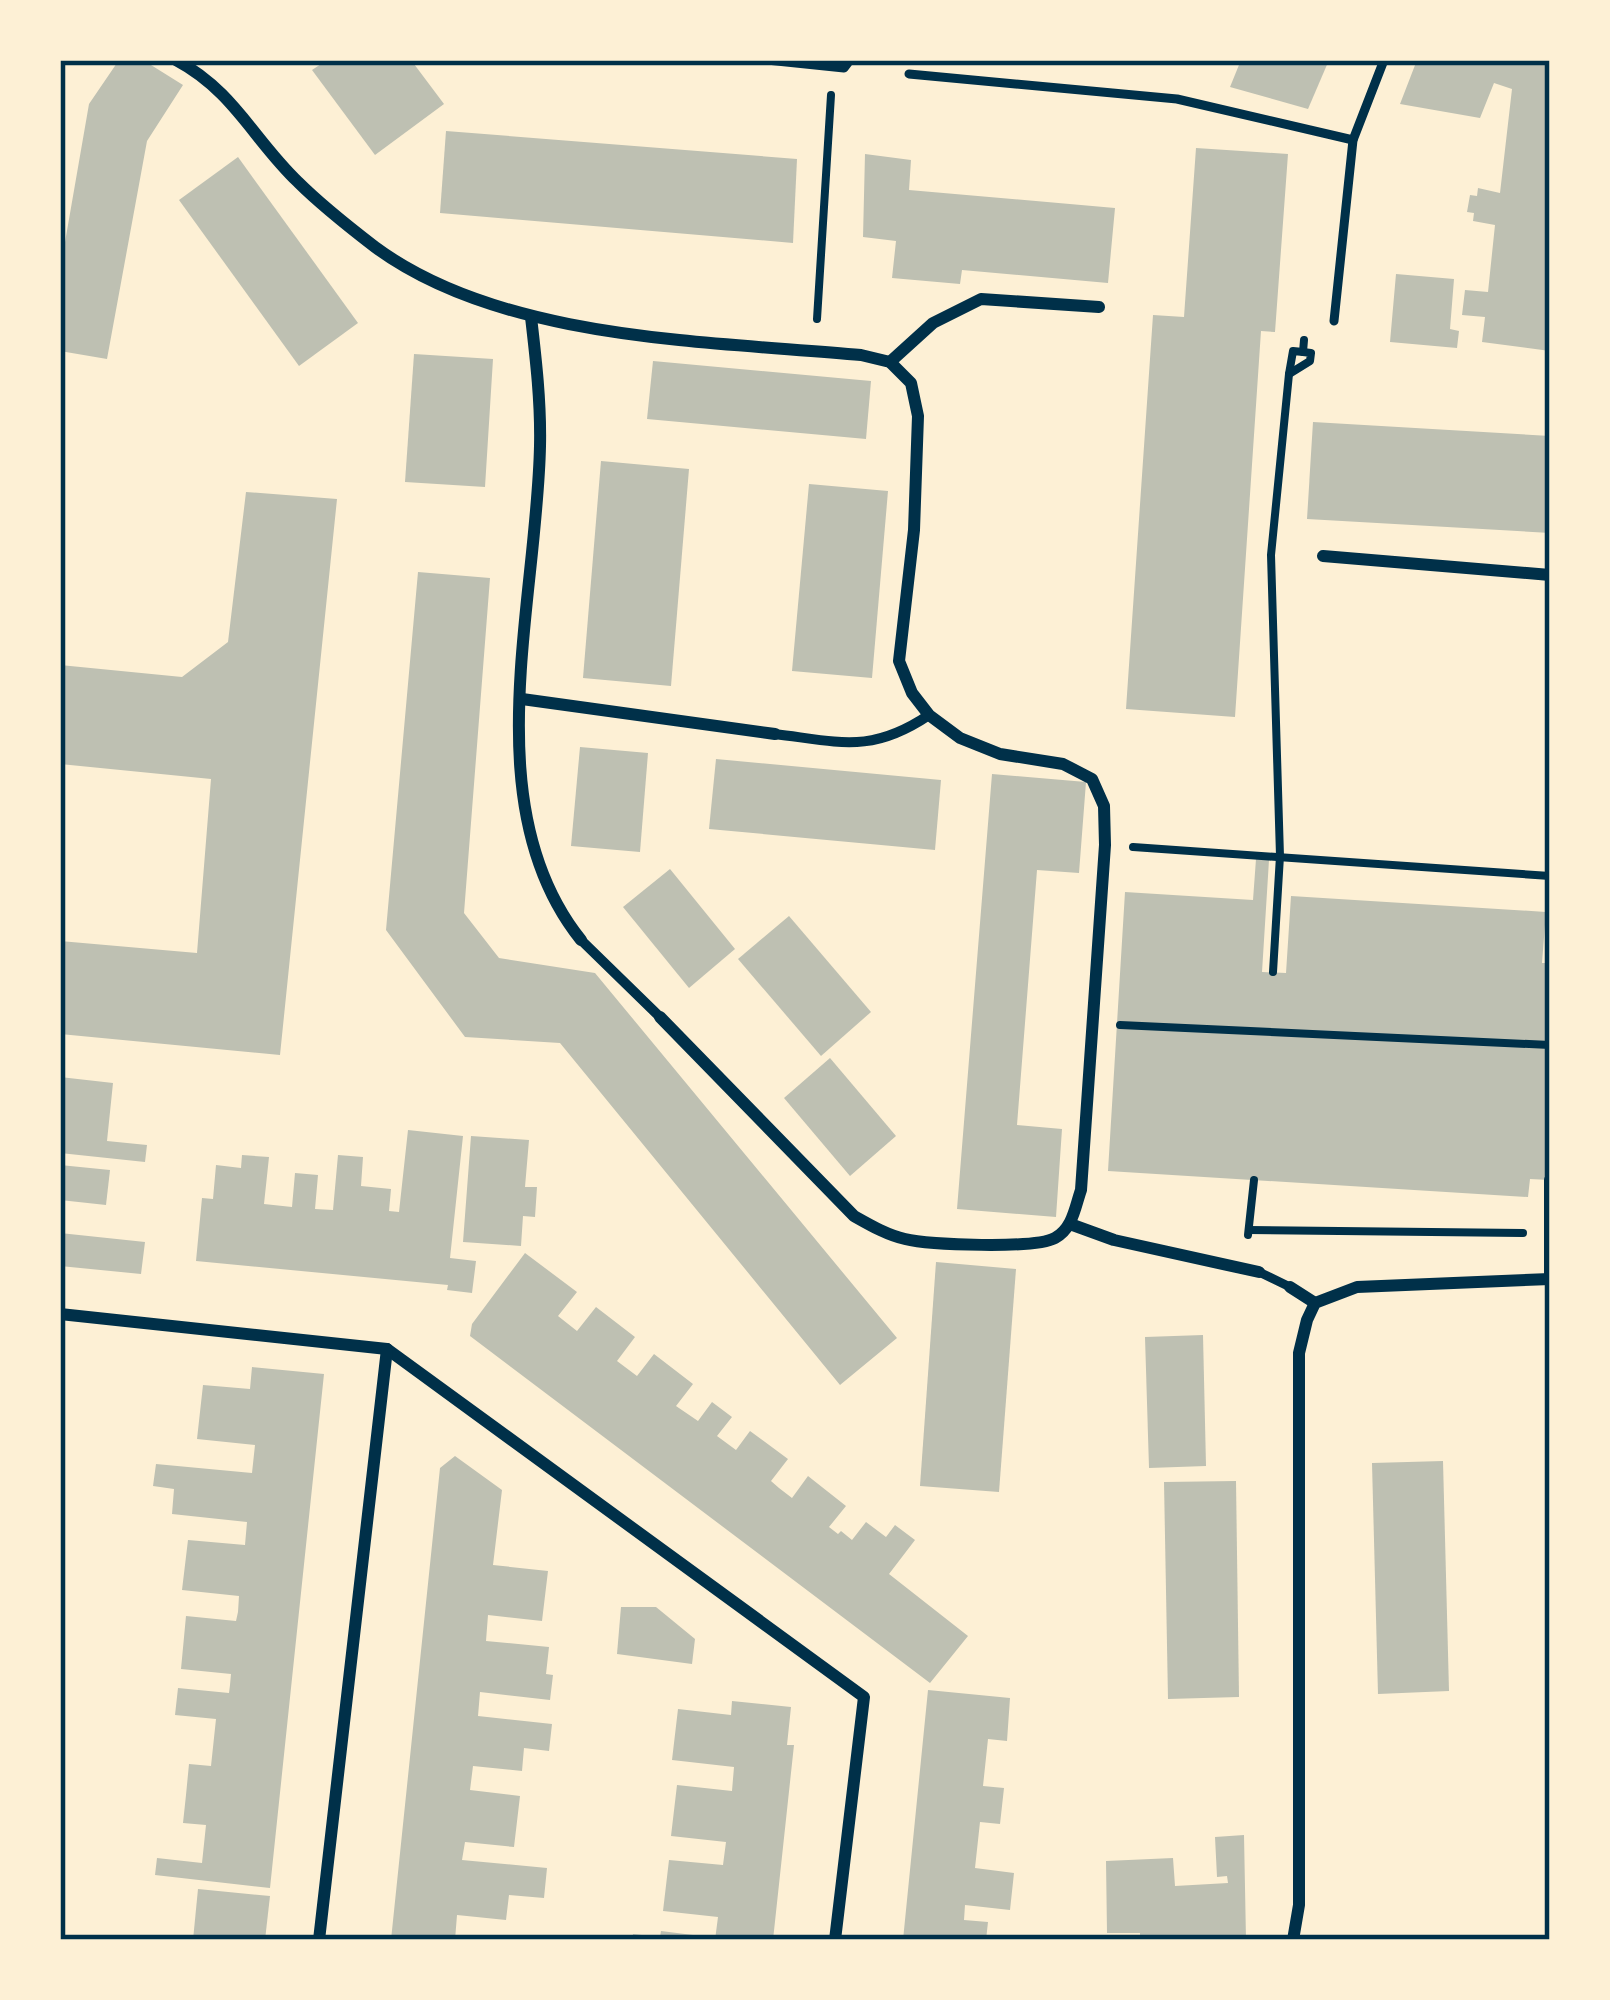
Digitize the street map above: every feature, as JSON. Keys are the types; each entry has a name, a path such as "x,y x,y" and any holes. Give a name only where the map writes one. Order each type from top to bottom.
{"street":[{"path":"176,60 224,92 296,181 375,247 426,280 531,317 890,362 911,383 918,416 914,530 899,661 912,693 929,715 960,738 1000,754 1063,764 1092,779 1104,806 1081,1190 1070,1224 1056,1238 1031,1245 908,1240 854,1216 580,940 557,911 526,828 522,699 540,449 531,317"},
{"path":"890,362 933,323 981,299 1099,307"},
{"path":"1324,556 1550,574"},
{"path":"522,699 862,744 900,735 929,715"},
{"path":"1293,1940 1299,1905 1299,1353 1306,1320 1315,1303 1357,1287 1550,1279 1550,1180"},
{"path":"1070,1224 1114,1240 1252,1269"},
{"path":"1290,1287 1315,1303"},
{"path":"60,1314 387,1349 864,1697 835,1940"},
{"path":"319,1940 387,1349"}],"lane":[{"path":"767,60 844,68 850,60"},
{"path":"1334,321 1353,140 1384,60"},
{"path":"909,74 1177,99 1353,140"},
{"path":"1252,1269 1290,1287"}],"path":[{"path":"816,351 832,67"},
{"path":"1274,972 1280,856 1271,555 1289,374 1310,361 1312,353 1303,352 1304,340"},
{"path":"1105,845 1550,876"},
{"path":"1092,1023 1550,1045"},
{"path":"1252,1269 1249,1230 1254,1180"},
{"path":"1249,1230 1547,1233"}],"building":[{"path":"119,60 143,60 183,85 147,141 107,359 60,351 60,271 89,104"},
{"path":"327,60 411,60 444,104 375,155 312,70"},
{"path":"1241,60 1329,60 1308,109 1230,87"},
{"path":"1417,60 1550,60 1550,351 1482,342 1485,317 1462,315 1465,290 1488,292 1495,225 1473,221 1474,213 1467,212 1470,195 1477,196 1478,188 1500,193 1512,89 1494,83 1480,118 1400,104"},
{"path":"446,131 797,159 793,243 440,213"},
{"path":"1196,148 1288,154 1275,332 1261,331 1235,717 1126,709 1153,315 1184,317"},
{"path":"865,154 911,160 909,190 1115,208 1108,283 962,270 960,284 892,278 896,241 863,237"},
{"path":"238,157 358,323 299,366 179,200"},
{"path":"1396,274 1454,279 1450,329 1459,331 1457,348 1390,342"},
{"path":"414,354 493,359 485,487 405,482"},
{"path":"653,361 871,381 866,439 647,419"},
{"path":"1313,422 1550,436 1550,533 1307,519"},
{"path":"601,461 689,469 671,686 583,678"},
{"path":"809,484 888,491 872,678 792,671"},
{"path":"246,492 337,499 280,1055 60,1034 60,941 197,953 211,779 60,764 60,665 182,677 228,642"},
{"path":"418,572 490,578 464,913 499,958 595,973 897,1338 840,1385 560,1043 465,1037 386,930"},
{"path":"580,747 648,753 640,852 571,846"},
{"path":"716,759 941,780 935,850 709,829"},
{"path":"992,774 1086,782 1079,873 1037,870 1017,1125 1062,1129 1056,1217 957,1209"},
{"path":"1256,859 1269,860 1262,972 1286,973 1291,896 1546,912 1542,963 1550,963 1550,1180 1530,1179 1528,1197 1108,1171 1125,892 1253,900"},
{"path":"670,869 735,949 689,988 623,907"},
{"path":"789,916 871,1012 821,1056 738,959"},
{"path":"830,1058 896,1136 850,1176 784,1098"},
{"path":"60,1077 113,1083 107,1141 147,1145 145,1162 60,1153"},
{"path":"408,1130 463,1136 450,1258 476,1261 472,1293 447,1290 448,1285 196,1261 202,1198 213,1199 216,1165 241,1168 242,1155 269,1157 264,1204 292,1207 295,1173 318,1175 315,1209 333,1210 338,1155 363,1157 361,1186 391,1189 389,1211 399,1212"},
{"path":"471,1136 529,1140 525,1187 537,1187 535,1217 523,1216 521,1246 463,1242"},
{"path":"60,1165 110,1170 106,1205 60,1200"},
{"path":"60,1233 145,1242 141,1274 60,1266"},
{"path":"525,1253 577,1292 558,1316 577,1331 596,1307 635,1337 617,1361 637,1376 654,1354 693,1384 676,1406 698,1421 712,1402 732,1417 717,1436 736,1450 750,1431 788,1459 771,1481 779,1488 792,1498 808,1476 846,1506 829,1527 838,1534 841,1531 852,1540 866,1522 886,1537 895,1525 915,1540 889,1574 968,1636 930,1683 470,1336 472,1324"},
{"path":"936,1262 1016,1269 999,1492 920,1486"},
{"path":"1203,1335 1206,1466 1149,1468 1145,1337"},
{"path":"252,1367 324,1374 270,1888 155,1875 157,1858 202,1863 206,1825 183,1823 189,1764 211,1766 216,1719 175,1715 178,1688 229,1693 230,1685 231,1674 181,1669 186,1616 236,1621 238,1612 239,1596 182,1590 188,1540 245,1545 247,1522 172,1514 174,1489 153,1486 156,1464 252,1473 255,1445 197,1439 203,1385 250,1389"},
{"path":"455,1456 502,1490 493,1565 548,1571 542,1621 488,1615 486,1641 549,1647 546,1674 553,1675 550,1700 480,1692 478,1716 552,1724 549,1751 524,1748 522,1771 473,1766 470,1790 520,1796 514,1847 465,1842 462,1860 547,1868 544,1898 509,1895 506,1920 457,1915 455,1940 391,1940 440,1468"},
{"path":"1443,1461 1449,1691 1378,1694 1372,1463"},
{"path":"1236,1481 1239,1697 1168,1699 1164,1482"},
{"path":"621,1607 656,1607 695,1639 692,1664 617,1654"},
{"path":"928,1690 1010,1698 1007,1741 988,1739 983,1786 1004,1788 1000,1824 980,1822 975,1868 1014,1873 1010,1910 965,1905 964,1920 988,1922 986,1940 903,1940"},
{"path":"732,1701 791,1707 787,1745 794,1745 773,1940 715,1940 718,1917 663,1911 669,1860 723,1865 726,1842 671,1836 677,1785 732,1791 734,1767 672,1760 678,1709 731,1715"},
{"path":"1244,1835 1246,1940 1140,1940 1140,1933 1107,1933 1106,1861 1173,1858 1175,1886 1228,1883 1227,1876 1217,1877 1215,1837"},
{"path":"198,1889 270,1896 265,1940 193,1940"},
{"path":"661,1931 709,1940 632,1940 633,1934 660,1937"}]}
